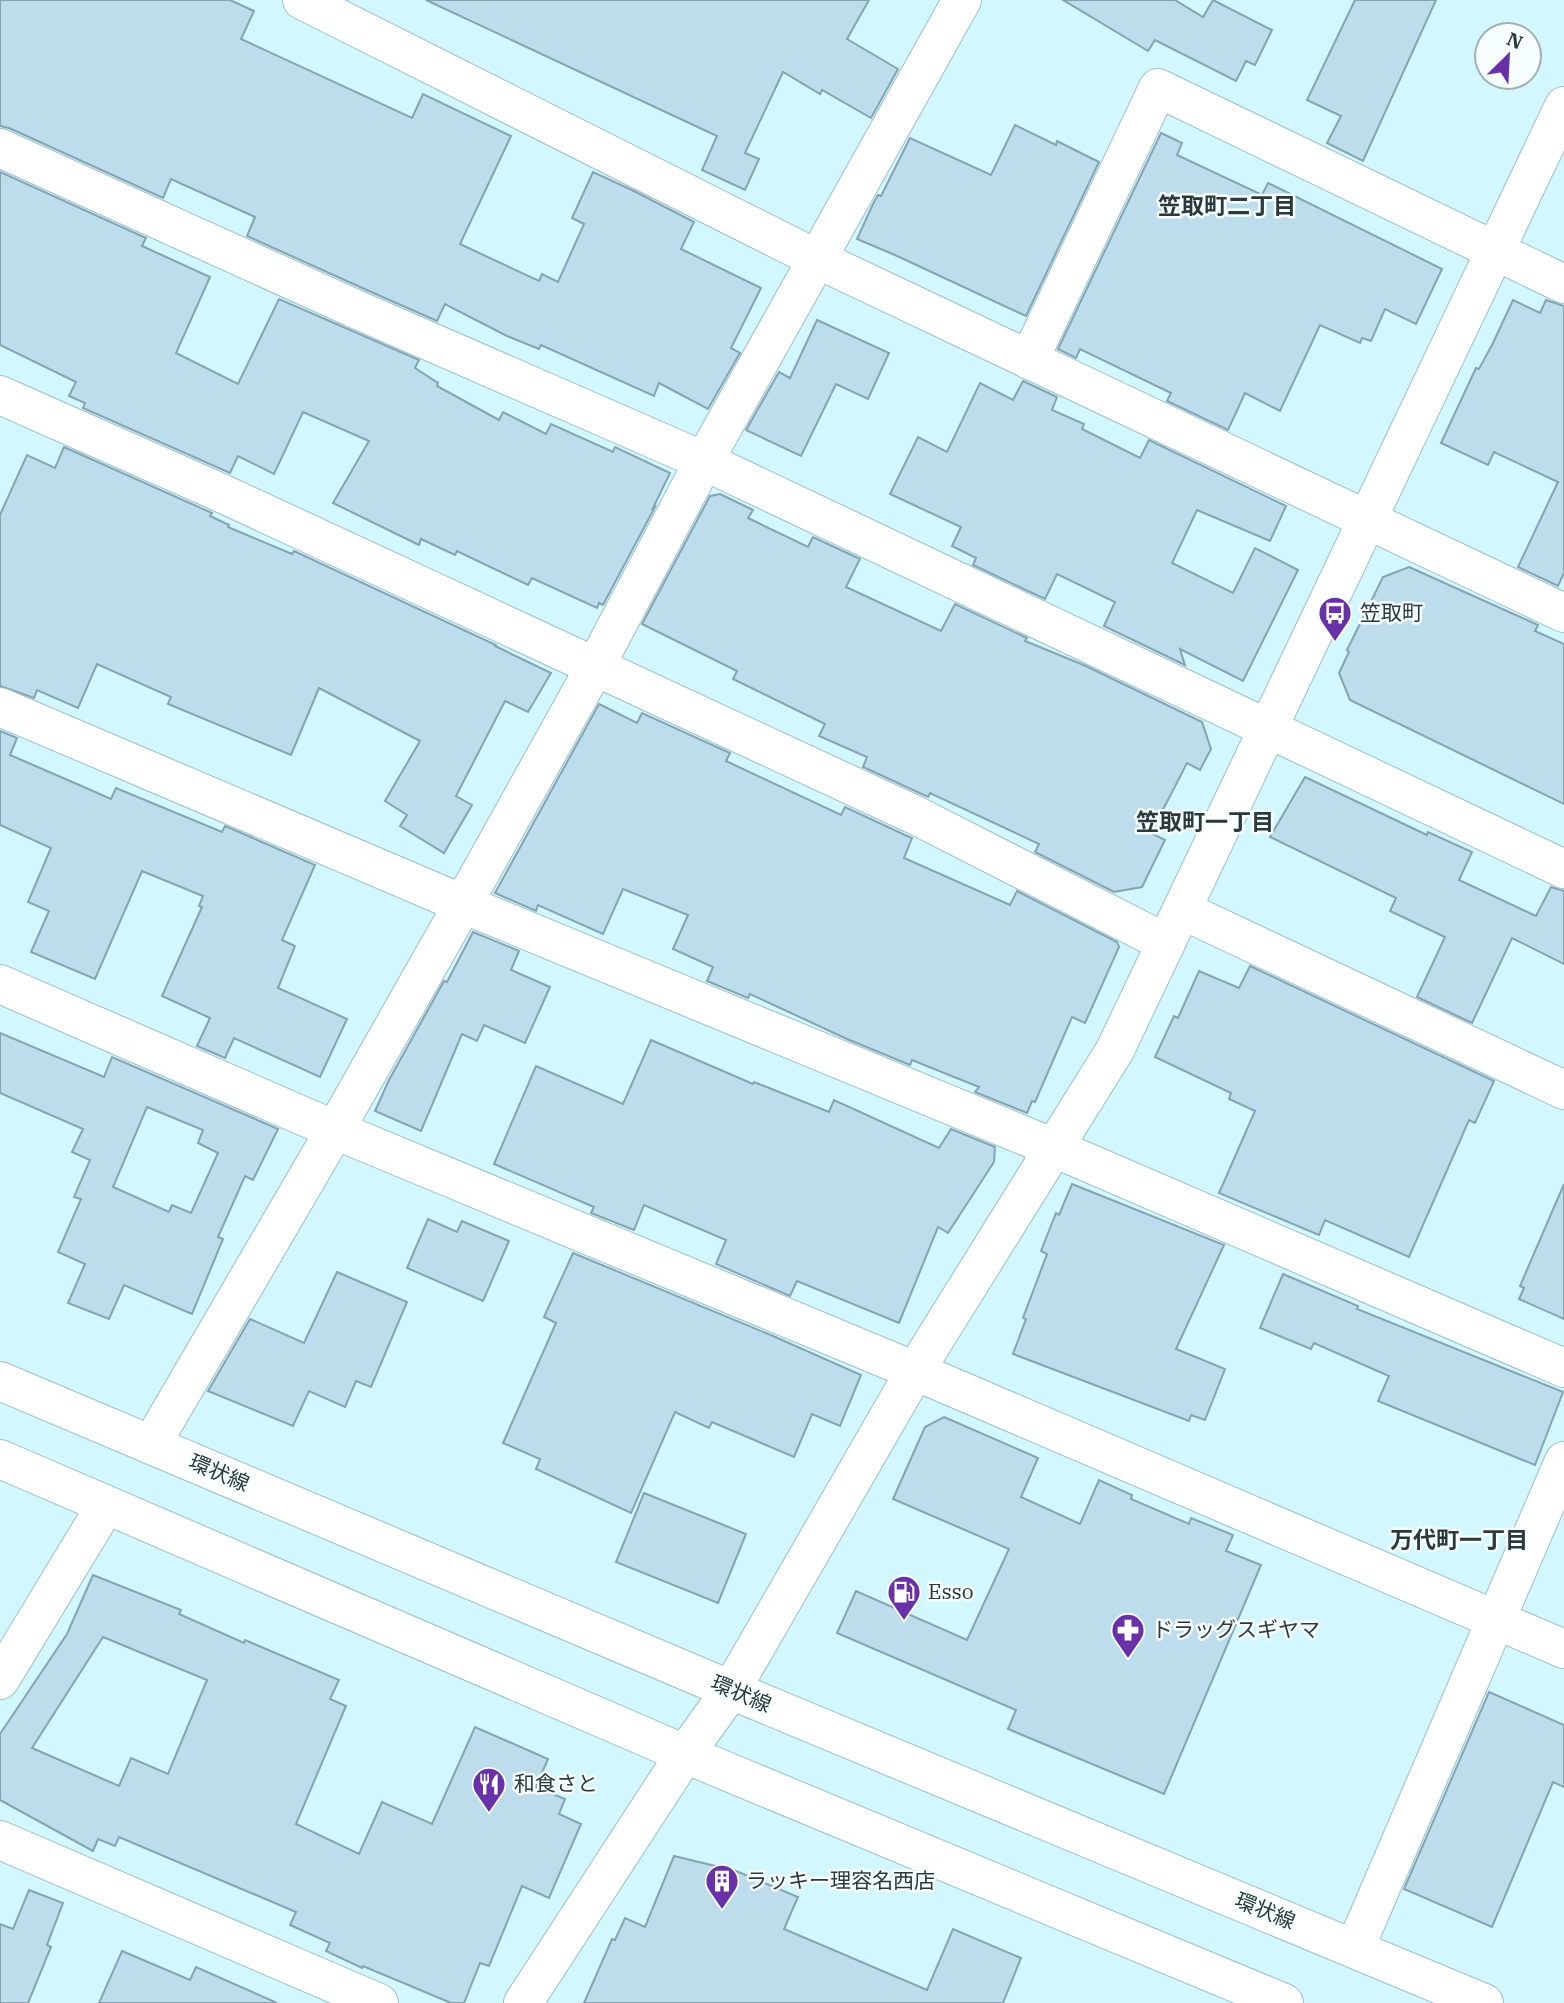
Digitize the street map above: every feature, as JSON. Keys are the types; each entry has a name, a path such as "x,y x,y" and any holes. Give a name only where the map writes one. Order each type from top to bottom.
{"street":[{"path":"302,0 817,259 1564,613"},
{"path":"151,1445 463,904 595,667 704,461 962,0"},
{"path":"1029,360 1157,88 1564,284"},
{"path":"523,2003 685,1755 731,1690 915,1371 1115,1050 1564,106"},
{"path":"0,148 360,312 704,461 1564,869"},
{"path":"0,395 219,492 915,815 1564,1090"},
{"path":"0,706 463,904 1054,1148 1564,1368"},
{"path":"0,984 335,1130 915,1371 1564,1649"},
{"name":"環状線","path":"0,1381 731,1690 1484,2003"},
{"path":"0,1459 685,1755 1284,2003"},
{"path":"1355,1948 1564,1461"},
{"path":"0,1680 106,1505"},
{"path":"0,1840 379,2003"}],"building":[{"path":"0,0 230,0 254,11 241,39 412,118 423,94 511,136 460,244 539,281 542,274 558,282 584,224 572,218 593,172 634,191 694,222 681,249 761,288 731,348 740,353 708,409 659,383 654,396 541,345 539,349 507,336 445,304 437,321 369,291 247,236 255,217 171,179 163,198 0,126"},
{"path":"426,0 869,0 847,39 898,69 871,118 822,90 820,94 783,72 745,153 759,159 745,190 702,170 717,136"},
{"path":"1063,0 1175,0 1203,17 1213,0 1272,30 1255,65 1246,61 1236,81 1155,40 1148,51"},
{"path":"1355,0 1436,0 1363,161 1327,143 1341,116 1307,100"},
{"path":"1015,125 1056,145 1057,141 1099,162 1026,316 857,239 910,138 991,175"},
{"path":"1161,133 1182,143 1177,155 1262,195 1268,183 1442,269 1416,324 1385,309 1371,341 1362,338 1360,343 1320,325 1280,411 1245,393 1228,430 1167,401 1171,393 1080,349 1076,358 1058,349"},
{"path":"0,172 146,238 142,246 210,277 176,353 238,384 279,299 419,360 415,368 438,383 437,386 499,420 503,412 546,434 551,424 613,452 615,447 670,473 603,605 599,603 597,608 532,578 528,585 457,551 455,555 421,539 419,545 333,503 369,441 303,412 274,474 238,456 230,473 83,408 85,403 69,396 76,382 0,345"},
{"path":"1513,300 1540,313 1546,300 1564,306 1564,573 1558,586 1518,567 1558,482 1494,452 1488,465 1441,443 1476,368 1479,369"},
{"path":"817,320 889,353 868,399 836,384 801,456 746,430 779,372 790,378"},
{"path":"1023,381 1057,397 1052,410 1084,424 1082,429 1140,458 1149,440 1286,506 1270,541 1197,510 1172,563 1233,593 1255,548 1298,570 1243,681 1180,649 1185,665 1104,626 1115,602 1057,574 1045,599 973,565 976,558 952,546 961,527 890,494 918,437 947,452 980,383 1013,400"},
{"path":"64,447 212,513 210,516 229,525 228,527 292,554 294,551 551,673 528,712 505,701 456,796 472,805 444,853 400,826 407,815 385,801 420,741 319,688 291,755 168,704 171,697 97,664 78,708 37,690 34,698 0,686 0,515 27,455 55,468"},
{"path":"720,494 753,510 748,518 808,547 813,537 860,559 846,587 941,631 955,604 1027,638 1025,641 1086,666 1202,722 1211,749 1200,770 1187,763 1151,833 1165,840 1142,887 1114,892 1035,852 1039,844 930,793 928,797 863,767 867,757 819,736 825,724 733,679 737,671 642,624 710,496"},
{"path":"1409,567 1538,625 1535,631 1564,644 1564,804 1350,700 1339,673 1349,652 1347,650 1383,577"},
{"path":"599,704 637,723 642,713 730,753 726,761 841,815 845,807 912,838 904,858 1010,905 1017,891 1117,942 1119,947 1085,1023 1072,1017 1035,1102 1032,1101 1027,1113 975,1092 979,1087 912,1060 910,1065 750,994 748,998 707,981 713,967 673,949 688,915 623,889 603,934 538,905 536,911 495,893"},
{"path":"0,731 17,738 10,755 111,799 116,788 222,832 225,826 315,865 282,940 295,946 278,988 347,1019 320,1077 234,1038 225,1058 197,1046 210,1018 162,996 202,907 199,906 203,896 142,871 95,979 31,952 49,911 28,902 51,848 0,825"},
{"path":"1305,777 1427,835 1428,832 1472,852 1459,880 1536,916 1551,887 1564,891 1564,964 1512,938 1472,1023 1417,997 1445,937 1390,911 1396,898 1270,837"},
{"path":"473,932 519,951 511,970 550,987 525,1043 484,1025 477,1041 462,1034 421,1131 375,1111 389,1080"},
{"path":"1250,966 1494,1081 1475,1123 1469,1120 1409,1257 1325,1220 1319,1235 1219,1193 1255,1111 1229,1099 1231,1093 1155,1057 1174,1016 1178,1018 1199,971 1239,988"},
{"path":"0,1033 104,1077 112,1057 278,1129 253,1180 245,1176 218,1237 223,1239 192,1314 124,1285 109,1319 68,1303 85,1264 58,1252 81,1199 74,1197 90,1160 72,1152 83,1129 0,1093","holes":["147,1107 203,1130 198,1143 218,1153 191,1213 172,1205 169,1212 113,1187"]},
{"path":"651,1040 753,1084 754,1082 829,1112 834,1100 939,1148 951,1129 995,1147 994,1162 948,1233 938,1227 899,1323 797,1281 790,1296 716,1264 726,1240 644,1205 634,1230 591,1213 594,1207 494,1164 536,1066 623,1104"},
{"path":"1072,1184 1224,1245 1176,1349 1225,1369 1205,1420 1191,1415 1189,1421 1013,1354 1026,1319 1023,1318 1047,1254 1041,1251 1056,1213 1059,1215"},
{"path":"1564,1184 1564,1319 1519,1299 1524,1288 1520,1286"},
{"path":"428,1219 457,1232 462,1221 509,1241 483,1301 407,1268"},
{"path":"573,1253 861,1375 840,1426 812,1414 794,1457 712,1422 709,1428 675,1412 631,1513 536,1469 540,1459 503,1443 556,1323 544,1317"},
{"path":"337,1272 407,1302 371,1387 356,1381 345,1407 309,1391 293,1426 208,1391 250,1319 304,1343"},
{"path":"1283,1274 1358,1306 1357,1309 1563,1392 1535,1465 1378,1401 1389,1376 1314,1343 1311,1349 1260,1328"},
{"path":"944,1417 1038,1458 1021,1497 1080,1524 1099,1480 1132,1495 1131,1499 1189,1524 1191,1518 1233,1535 1226,1551 1261,1565 1164,1794 1008,1729 1016,1710 837,1633 856,1591 967,1640 1009,1549 893,1499 925,1427"},
{"path":"644,1493 746,1534 718,1603 616,1562"},
{"path":"93,1575 181,1610 179,1614 244,1643 245,1640 339,1680 330,1699 346,1706 296,1824 359,1854 382,1802 432,1824 475,1727 548,1759 536,1787 565,1799 559,1814 581,1824 549,1898 522,1886 489,1966 480,1963 464,2003 451,2003 326,1951 330,1943 290,1925 296,1912 119,1837 115,1846 98,1839 93,1851 0,1800 0,1734 67,1634","holes":["103,1637 207,1680 168,1774 131,1758 119,1786 32,1748"]},
{"path":"1489,1692 1564,1725 1564,1787 1553,1782 1492,1927 1404,1889"},
{"path":"674,1856 736,1871 798,1897 784,1929 927,1990 953,1929 1021,1958 1003,2003 584,2003 612,1939 615,1940 625,1918 645,1927"},
{"path":"29,1890 63,1903 47,1945 51,1947 28,2003 0,2003 0,1924 13,1929"},
{"path":"122,1951 190,1980 196,1967 277,2003 99,2003"}],"place":[{"name":"笠取町","path":"1335,643"},
{"name":"Esso","path":"904,1622"},
{"name":"ドラッグスギヤマ","path":"1128,1660"},
{"name":"和食さと","path":"489,1814"},
{"name":"ラッキー理容名西店","path":"722,1911"}],"district":[{"name":"笠取町二丁目","path":"1227,206"},
{"name":"笠取町一丁目","path":"1205,822"},
{"name":"万代町一丁目","path":"1459,1540"}]}
